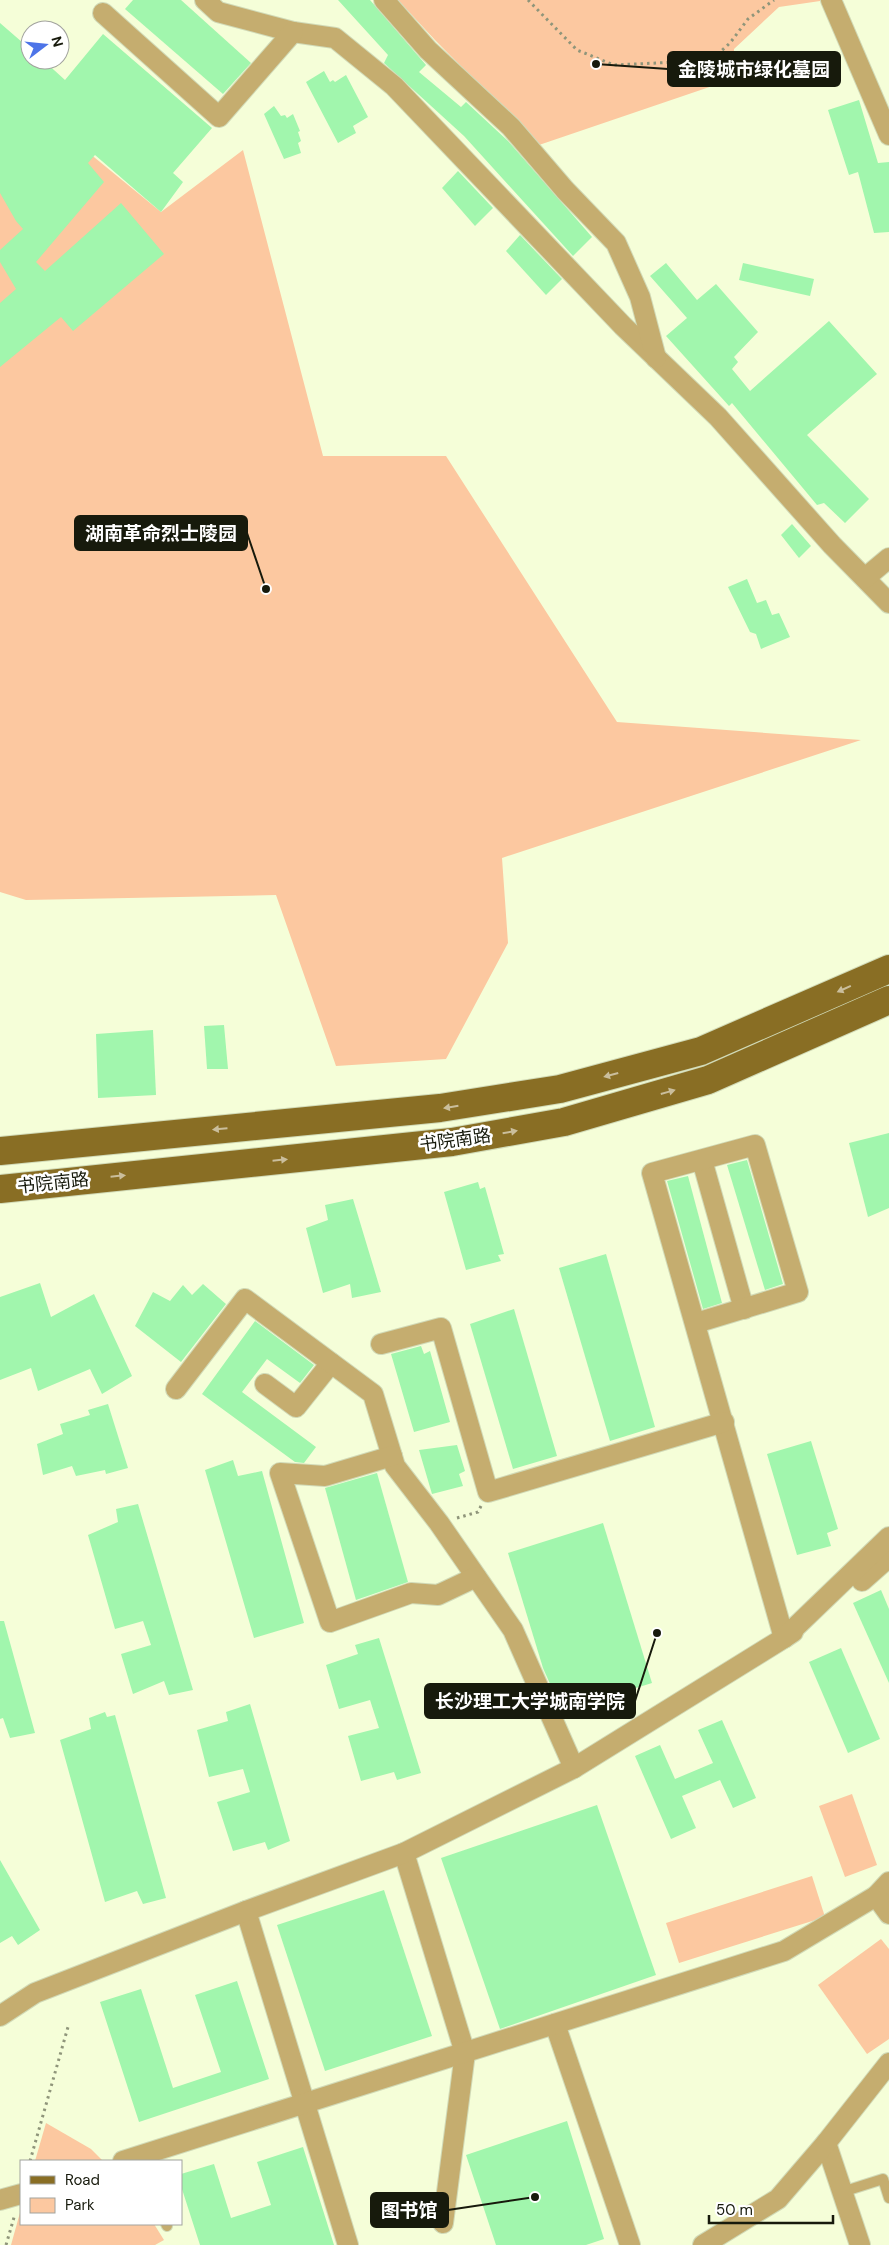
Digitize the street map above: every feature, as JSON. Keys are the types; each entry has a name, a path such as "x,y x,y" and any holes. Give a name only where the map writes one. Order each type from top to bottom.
{"main road":[{"name":"书院南路","path":"0,1151 440,1108 560,1089 701,1051 889,969"},
{"name":"书院南路","path":"0,1189 452,1142 564,1122 708,1080 889,1000"}],"street":[{"path":"204,0 218,12 293,32 335,38 394,86 516,216 656,358 718,417 832,545 889,603"},
{"path":"384,0 428,50 511,127 565,190 616,243 640,297 656,358"},
{"path":"831,0 889,135"},
{"path":"103,13 219,117 293,32"},
{"path":"865,578 889,558"},
{"path":"696,1323 798,1292 755,1145 652,1174 696,1323 784,1638"},
{"path":"702,1160 744,1309"},
{"path":"176,1389 245,1299 373,1394 395,1466 439,1523 513,1630 574,1768"},
{"path":"382,1344 441,1328 488,1492 724,1422"},
{"path":"265,1384 296,1407 331,1363"},
{"path":"392,1456 325,1476 280,1473 330,1622 411,1593 438,1595 476,1577"},
{"path":"784,1638 889,1537"},
{"path":"0,2016 35,1994 404,1853 574,1768 784,1638 845,1595 889,1557"},
{"path":"404,1853 465,2053 443,2223"},
{"path":"126,2160 784,1951 883,1889 889,1914"},
{"path":"246,1912 348,2245"},
{"path":"555,2024 630,2245"},
{"path":"703,2245 778,2199 889,2063"},
{"path":"826,2142 860,2245"},
{"path":"0,2200 20,2194"}],"lane":[{"path":"842,2192 886,2178 889,2198"}],"path":[{"path":"528,0 577,50 614,65 700,61 718,53 730,43 748,19 774,0"},
{"path":"439,1523 478,1512 488,1492"},
{"path":"30,2160 68,2027"},
{"path":"6,2245 20,2197"}],"green space":[{"path":"398,0 827,0 779,7 734,49 733,79 539,145"},
{"path":"0,80 161,212 243,150 323,456 446,456 617,722 861,740 502,858 508,943 446,1059 336,1066 276,895 26,900 0,892"},
{"path":"852,1794 877,1865 845,1877 819,1806"},
{"path":"812,1876 825,1917 679,1963 666,1923"},
{"path":"881,1939 889,1949 889,2039 867,2054 818,1985"},
{"path":"46,2123 91,2149 102,2160 35,2160"},
{"path":"20,2213 20,2225 155,2225 164,2240 155,2245 11,2245"}],"building":[{"path":"133,0 181,0 251,63 223,94 125,9"},
{"path":"338,0 370,0 426,65 419,72 461,107 466,102 508,141 592,237 573,256 464,136 384,63 388,55"},
{"path":"0,23 20,40 20,70 54,70 65,80 103,34 212,128 173,173 183,182 161,212 95,155 88,163 104,182 36,262 45,271 121,203 164,254 73,331 61,317 0,367 0,303 16,289 0,262 0,250 23,229 16,221 0,193"},
{"path":"324,71 330,82 333,80 335,82 346,75 368,117 353,126 356,133 338,143 306,82"},
{"path":"859,100 878,163 889,162 889,232 874,233 858,172 849,175 828,110"},
{"path":"274,106 281,116 285,115 287,118 293,114 300,131 298,132 301,141 298,143 301,153 284,159 264,114"},
{"path":"458,171 493,208 475,226 442,188"},
{"path":"520,235 562,279 546,295 506,251"},
{"path":"666,263 697,300 716,284 758,332 734,357 738,362 732,369 750,391 829,321 877,374 807,435 869,499 845,523 824,503 817,505 732,403 729,406 666,336 687,318 650,276"},
{"path":"743,263 814,279 810,296 739,280"},
{"path":"792,524 811,546 799,558 781,535"},
{"path":"747,579 757,603 766,600 772,615 779,613 790,637 761,649 756,634 750,632 728,587"},
{"path":"224,1025 228,1069 207,1069 204,1026"},
{"path":"153,1030 156,1095 98,1098 96,1034"},
{"path":"889,1133 889,1208 868,1217 849,1143"},
{"path":"747,1160 783,1284 765,1290 727,1165"},
{"path":"688,1176 722,1303 703,1309 667,1181"},
{"path":"478,1182 480,1189 485,1187 504,1254 498,1255 501,1261 466,1270 444,1192"},
{"path":"353,1199 381,1292 352,1298 350,1284 323,1293 306,1228 328,1220 325,1205"},
{"path":"606,1254 655,1427 610,1441 559,1268"},
{"path":"40,1283 51,1317 94,1294 132,1376 102,1394 90,1369 38,1391 31,1368 0,1380 0,1297"},
{"path":"203,1284 226,1304 181,1362 135,1326 153,1292 170,1301 183,1285 192,1295"},
{"path":"514,1309 557,1456 513,1469 470,1324"},
{"path":"255,1321 314,1365 300,1383 267,1359 242,1392 316,1447 304,1463 295,1462 202,1394"},
{"path":"421,1346 424,1354 430,1351 450,1422 414,1432 391,1354"},
{"path":"108,1404 128,1468 106,1474 105,1470 76,1476 72,1466 43,1475 37,1444 63,1434 60,1424 90,1415 88,1410"},
{"path":"811,1441 838,1529 827,1533 831,1546 797,1555 767,1454"},
{"path":"457,1445 465,1471 459,1474 463,1486 432,1494 419,1450"},
{"path":"233,1460 238,1476 262,1471 304,1623 254,1638 205,1470"},
{"path":"377,1473 408,1582 356,1600 325,1488"},
{"path":"138,1504 193,1690 169,1695 164,1681 133,1694 121,1654 151,1645 143,1621 115,1629 88,1535 118,1522 116,1509"},
{"path":"603,1523 652,1683 562,1711 543,1668 508,1553"},
{"path":"881,1590 889,1609 889,1683 853,1603"},
{"path":"0,1621 4,1621 35,1733 10,1738 3,1718 0,1719"},
{"path":"379,1638 421,1773 397,1780 394,1772 361,1781 348,1736 379,1728 370,1700 339,1709 326,1665 358,1654 355,1645"},
{"path":"841,1648 880,1739 848,1753 809,1662"},
{"path":"250,1704 290,1841 268,1850 265,1842 233,1851 217,1802 250,1792 243,1769 209,1777 197,1730 228,1721 226,1712"},
{"path":"105,1712 107,1717 115,1715 166,1898 143,1904 137,1891 105,1902 60,1740 91,1729 89,1718"},
{"path":"722,1720 756,1798 733,1808 720,1780 682,1796 696,1828 671,1839 635,1756 660,1745 675,1779 713,1763 698,1730"},
{"path":"597,1805 656,1975 500,2029 441,1858"},
{"path":"0,1860 40,1930 18,1945 12,1936 0,1943"},
{"path":"384,1890 432,2036 325,2071 277,1925"},
{"path":"237,1981 269,2079 139,2122 100,2002 141,1989 173,2088 221,2072 195,1995"},
{"path":"567,2121 604,2239 586,2245 496,2245 466,2155"},
{"path":"303,2147 334,2245 200,2245 182,2189 182,2174 214,2164 231,2218 271,2205 257,2162"}],"place":[{"name":"金陵城市绿化墓园","path":"596,64"},
{"name":"湖南革命烈士陵园","path":"266,589"},
{"name":"长沙理工大学城南学院","path":"657,1633"},
{"name":"图书馆","path":"535,2197"}]}
